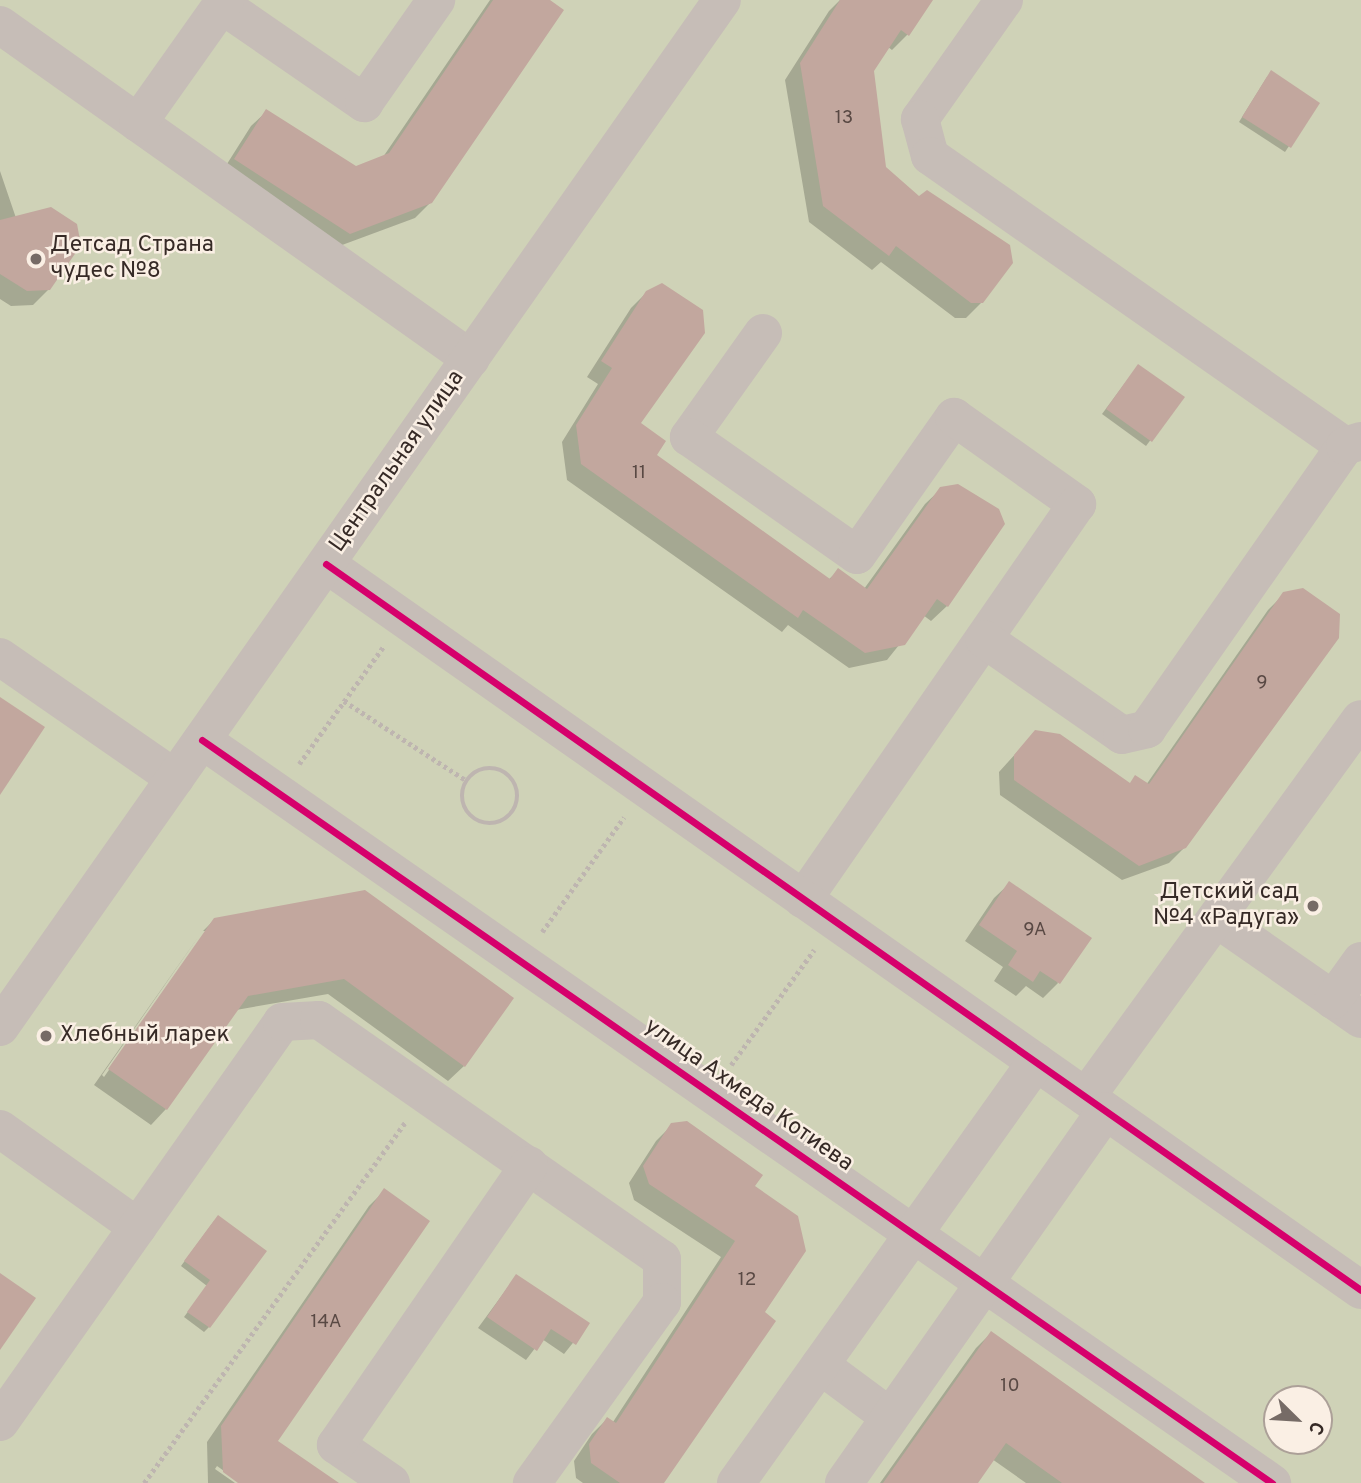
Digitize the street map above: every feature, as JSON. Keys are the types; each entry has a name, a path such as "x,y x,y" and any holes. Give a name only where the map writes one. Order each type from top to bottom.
{"street":[{"path":"138,123 224,2 364,103 436,0"},
{"path":"984,639 1122,735 1147,729 1353,443 930,156 920,119 1004,0"},
{"name":"Центральная улица","path":"0,1027 471,359 718,1"},
{"path":"0,25 471,359"},
{"path":"763,333 689,437 857,555 954,417 1077,504 803,899"},
{"path":"326,564 1361,1290"},
{"path":"0,657 175,778"},
{"path":"844,1483 985,1283 1096,1104 1217,919 1361,719"},
{"name":"улица Ахмеда Котиева","path":"202,740 1272,1483"},
{"path":"1217,919 1347,1010 1361,961"},
{"path":"0,1422 282,1022 319,1020 662,1259 662,1302 532,1483"},
{"path":"736,1483 1036,1062"},
{"path":"0,1129 138,1227"},
{"path":"391,1483 336,1445 529,1165"},
{"path":"820,1365 890,1417"}],"path":[{"path":"278,793 384,645"},
{"path":"344,701 467,781"},
{"path":"490,767 507,772 518,787 518,805 508,820 491,826 473,821 463,806 462,788 467,781 473,773 490,767"},
{"path":"520,961 645,788"},
{"path":"711,1093 835,921"},
{"path":"144,1483 426,1093"}],"green space":[{"path":"0,0 1361,0 1361,1483 0,1483"}],"building":[{"path":"493,0 550,0 564,10 432,203 350,234 234,159 266,109 356,166 389,153"},
{"path":"840,0 933,0 909,36 901,30 874,71 886,167 919,196 927,190 1010,245 1013,263 983,303 971,303 896,246 889,256 823,206 800,63"},
{"path":"1271,70 1320,103 1291,148 1242,117"},
{"name":"Детсад Страна чудес №8","path":"51,207 77,224 81,245 50,290 27,291 0,274 0,220"},
{"path":"662,283 703,310 705,333 641,423 666,441 657,455 830,579 838,568 867,589 940,487 958,484 999,509 1005,524 948,607 937,599 905,645 865,653 803,610 798,618 581,464 576,425 612,368 601,361 646,291"},
{"path":"1138,364 1185,397 1152,442 1106,409"},
{"path":"1303,588 1340,614 1339,638 1186,848 1139,866 1014,780 1014,755 1035,730 1060,734 1130,783 1135,775 1149,784 1283,592"},
{"path":"0,697 45,727 0,795"},
{"path":"1009,881 1092,938 1060,984 1040,971 1033,982 1008,965 1017,951 979,925"},
{"path":"365,890 514,998 465,1067 344,979 248,996 167,1110 108,1069 214,918"},
{"path":"687,1121 763,1175 755,1186 798,1216 806,1251 765,1312 776,1321 664,1483 620,1483 591,1463 589,1444 607,1417 616,1423 735,1241 649,1184 643,1166 671,1123"},
{"path":"384,1188 430,1221 278,1441 339,1483 238,1483 223,1472 221,1426"},
{"path":"218,1215 267,1251 210,1328 187,1312 210,1280 184,1261"},
{"path":"0,1273 36,1298 0,1350"},
{"path":"516,1274 590,1323 576,1345 551,1329 537,1351 487,1317"},
{"path":"991,1331 1205,1483 1062,1483 1006,1443 978,1483 883,1483"}],"cycle path":[{"path":"326,564 1361,1290"},
{"path":"202,740 1272,1483"}],"place":[{"name":"Детсад Страна чудес №8","path":"36,259"},
{"name":"Детский сад №4 «Радуга»","path":"1313,906"},
{"name":"Хлебный ларек","path":"46,1036"}]}
